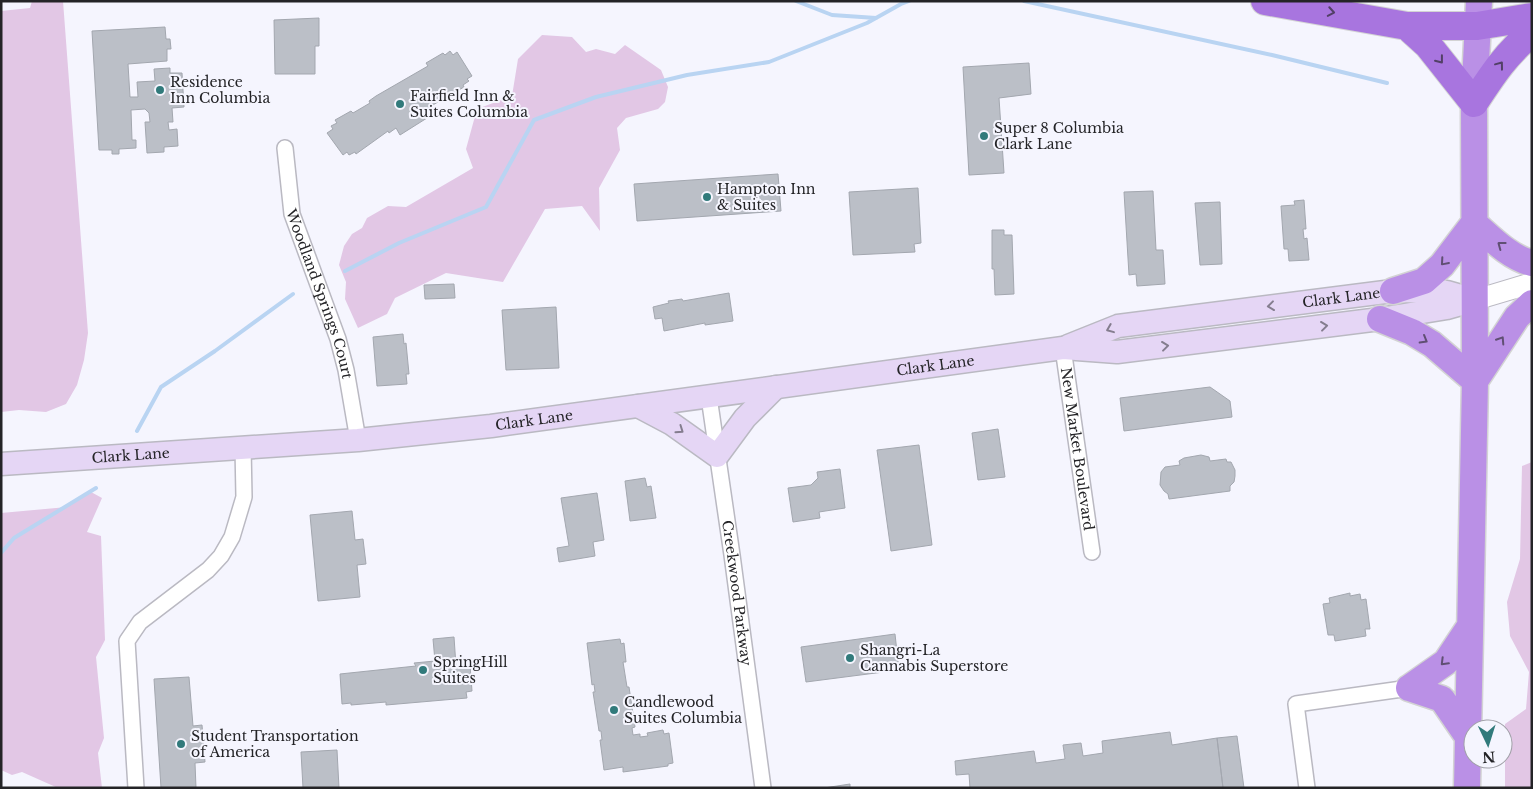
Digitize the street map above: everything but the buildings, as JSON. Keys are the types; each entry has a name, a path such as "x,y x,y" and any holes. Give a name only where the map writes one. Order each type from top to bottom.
{"highway":[{"path":"1265,1 1407,26 1478,14 1532,17"},
{"path":"1468,719 1475,381 1474,103 1478,14"},
{"path":"1407,26 1428,45 1474,103"},
{"path":"1474,103 1501,63 1520,42 1532,33"},
{"path":"1474,223 1510,252 1532,263"},
{"path":"1393,291 1424,281 1442,265 1474,223"},
{"path":"1475,381 1517,317 1532,303"},
{"path":"1380,319 1412,332 1432,344 1475,381"},
{"path":"1409,688 1446,662 1470,626"},
{"path":"1409,688 1442,699 1463,730"},
{"path":"1467,769 1467,788"}],"main road":[{"name":"Clark Lane","path":"1063,348 1118,326 1393,291 1447,292 1475,300"},
{"name":"Clark Lane","path":"1,464 358,440 491,426 1063,348 1117,352 1380,319 1447,308 1475,300"},
{"path":"638,406 672,424 717,456 745,418 776,387"}],"street":[{"name":"Woodland Springs Court","path":"286,148 292,214 340,347 346,370 358,440"},
{"name":"Clark Lane","path":"1475,300 1532,283"},
{"name":"New Market Boulevard","path":"1063,348 1092,552"},
{"name":"Creekwood Parkway","path":"708,397 732,555 763,788"},
{"path":"136,788 127,641 140,622 208,570 221,556 232,537 244,497 243,447"},
{"path":"1307,788 1296,704 1409,688"}],"shaded area":[{"path":"32,1 63,1 88,333 84,360 77,385 66,404 46,412 19,410 1,412 1,11 30,8"},
{"path":"542,35 572,37 586,52 596,49 615,54 625,45 661,70 668,87 665,102 658,109 626,118 617,128 620,150 599,188 600,231 582,206 545,209 503,282 446,273 395,298 387,314 358,328 345,299 346,282 339,265 344,246 352,234 362,228 367,218 388,206 406,207 473,168 466,149 477,109 512,96 518,59"},
{"path":"1532,462 1532,788 1505,788 1505,769 1513,769 1512,719 1526,709 1529,672 1510,636 1507,602 1520,559 1522,466"},
{"path":"91,492 102,498 87,532 101,536 105,640 96,657 104,738 98,753 102,788 58,788 22,772 12,775 1,770 1,513 67,507"}],"waterway":[{"path":"796,1 832,15 876,18"},
{"path":"345,271 399,243 486,207 534,120 596,97 687,75 769,62 867,23 909,1"},
{"path":"1024,1 1272,55 1387,83"},
{"path":"137,431 161,387 215,351 293,294"},
{"path":"1,553 14,538 96,488"}],"place":[{"name":"Residence Inn Columbia","path":"160,90"},
{"name":"Fairfield Inn & Suites Columbia","path":"400,104"},
{"name":"Super 8 Columbia Clark Lane","path":"984,136"},
{"name":"Hampton Inn & Suites","path":"707,197"},
{"name":"Shangri-La Cannabis Superstore","path":"850,658"},
{"name":"SpringHill Suites","path":"423,670"},
{"name":"Candlewood Suites Columbia","path":"614,710"},
{"name":"Student Transportation of America","path":"181,744"}]}
